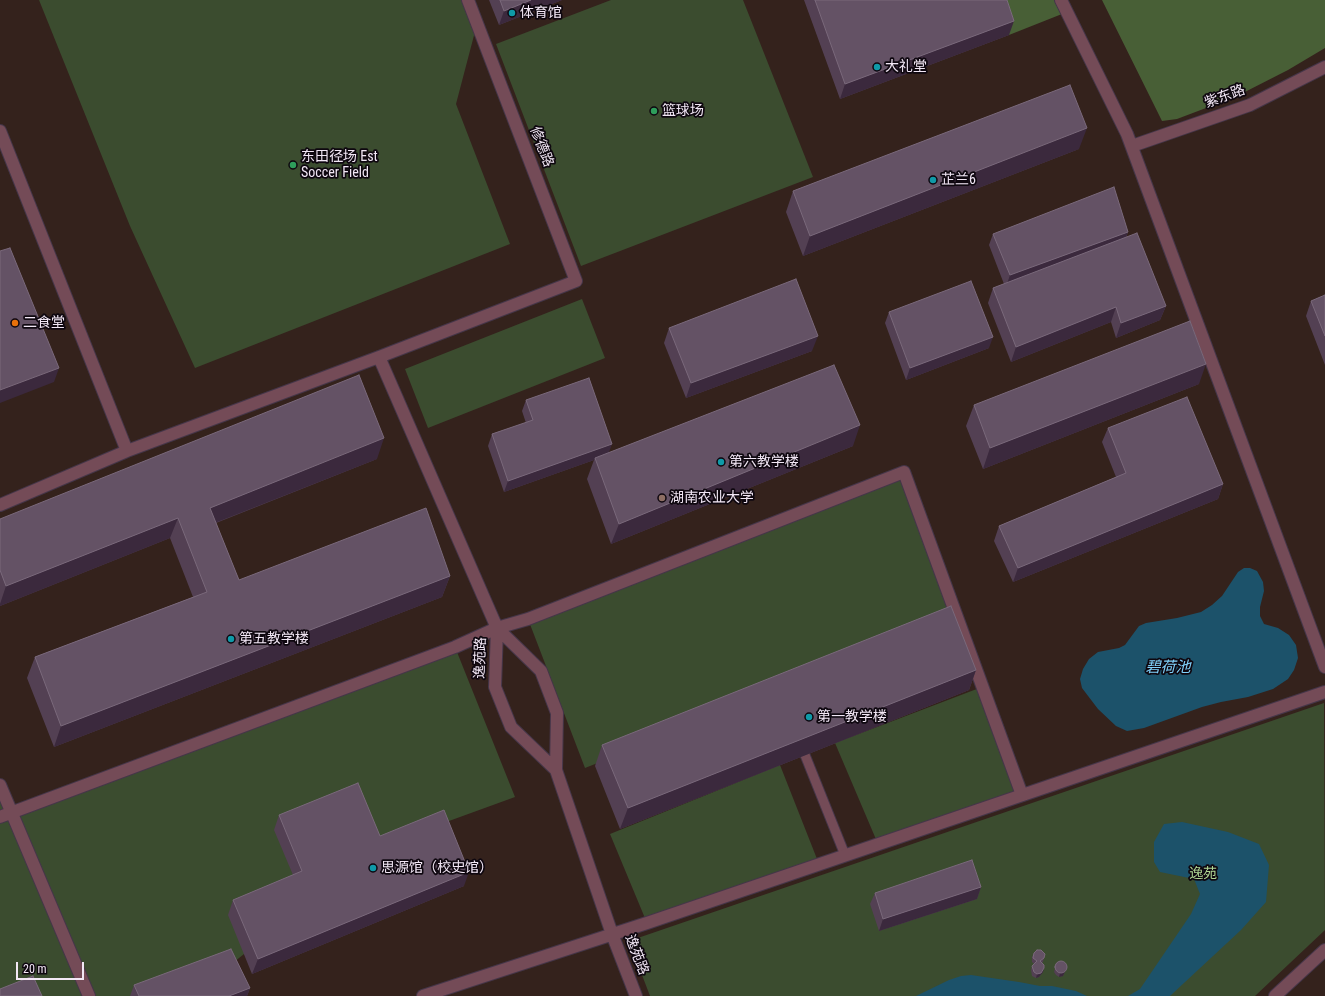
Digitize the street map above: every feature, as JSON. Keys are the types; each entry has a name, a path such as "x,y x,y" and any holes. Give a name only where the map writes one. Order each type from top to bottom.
{"street":[{"name":"修德路","path":"379,357 576,281 468,0"},
{"path":"1061,0 1132,146 1325,667"},
{"name":"紫东路","path":"1132,146 1250,105 1325,67"},
{"path":"0,132 127,451"},
{"path":"0,505 127,451 379,357"},
{"name":"逸苑路","path":"379,357 497,628 495,687 511,727 556,770 612,934 636,996"},
{"path":"0,817 455,647 497,628 528,619 904,472 1022,795"},
{"path":"497,628 541,671 557,713 556,770"},
{"path":"423,996 612,934 1325,692"},
{"path":"0,785 89,996"},
{"path":"1275,996 1325,950"}],"lane":[{"path":"805,756 845,855"}],"shaded area":[{"name":"湖南农业大学","path":"0,0 1325,0 1325,996 0,996"}],"green space":[{"name":"东田径场 Est Soccer Field","path":"39,0 468,0 477,24 456,104 510,244 195,368 130,226"},
{"name":"篮球场","path":"611,0 743,0 813,177 581,266 496,44"},
{"path":"996,0 1060,0 1067,12 1009,35"},
{"path":"1102,0 1325,0 1325,48 1288,70 1235,97 1177,119 1162,121"},
{"path":"582,299 605,358 428,428 405,369"},
{"path":"904,472 958,620 585,768 528,619"},
{"path":"455,647 515,797 438,825 297,886 244,954 234,962 147,996 0,996 0,780 13,812"},
{"path":"982,687 1022,795 878,844 835,743"},
{"name":"逸苑","path":"1324,703 1325,930 1255,996 650,996 629,941"},
{"path":"780,765 819,864 647,923 610,834"}],"water":[{"name":"碧荷池","path":"1244,568 1250,568 1257,571 1263,582 1264,591 1260,607 1260,616 1264,624 1278,628 1289,635 1296,645 1298,658 1294,670 1288,679 1273,689 1248,697 1202,707 1144,728 1127,731 1116,726 1098,709 1082,688 1080,679 1083,669 1089,659 1098,652 1119,648 1125,645 1139,626 1146,623 1201,612 1222,596 1238,572"},
{"path":"1182,822 1228,832 1259,844 1269,865 1266,902 1241,930 1170,996 1128,996 1140,989 1191,914 1200,894 1194,879 1160,872 1154,862 1154,842 1164,824"},
{"path":"971,975 1040,986 1052,986 1076,991 1087,996 916,996 949,980 961,976"}],"building":[{"path":"500,0 531,0 504,11"},
{"name":"大礼堂","path":"815,0 1007,0 1014,21 845,84"},
{"name":"芷兰6","path":"1070,85 1087,128 810,236 793,191"},
{"path":"1114,187 1128,232 1010,275 993,234"},
{"path":"1137,233 1166,306 1121,323 1116,307 1016,347 993,288"},
{"name":"二食堂","path":"10,248 59,368 0,390 0,251"},
{"path":"796,279 818,336 691,383 669,328"},
{"path":"971,281 993,337 910,368 889,312"},
{"path":"1325,295 1325,336 1311,301"},
{"path":"1190,321 1206,364 990,448 974,405"},
{"name":"第六教学楼","path":"834,365 860,425 619,524 595,458"},
{"path":"359,375 384,438 210,508 239,580 426,508 450,576 61,726 35,657 207,592 178,518 6,586 0,570 0,519"},
{"path":"589,378 612,444 508,481 492,434 533,420 526,400"},
{"path":"1187,397 1223,484 1018,568 999,526 1126,473 1108,428"},
{"name":"第一教学楼","path":"951,606 976,670 628,808 602,745"},
{"name":"思源馆（校史馆）","path":"358,783 380,836 444,810 469,872 258,959 233,900 302,871 279,815"},
{"path":"972,860 981,887 883,919 875,893"},
{"path":"231,949 250,988 229,996 139,996 134,985"},
{"path":"1037,950 1041,950 1045,954 1044,958 1040,961 1044,965 1044,968 1041,973 1037,974 1034,972 1032,966 1037,961 1033,958 1034,953"},
{"path":"1061,961 1065,963 1067,967 1065,971 1061,973 1057,971 1055,967 1057,963"},
{"path":"33,976 42,996 0,996 0,989"}],"place":[{"name":"体育馆","path":"512,13"},
{"name":"大礼堂","path":"877,67"},
{"name":"篮球场","path":"654,111"},
{"name":"东田径场 Est Soccer Field","path":"293,165"},
{"name":"芷兰6","path":"933,180"},
{"name":"二食堂","path":"15,323"},
{"name":"第六教学楼","path":"721,462"},
{"name":"湖南农业大学","path":"662,498"},
{"name":"第五教学楼","path":"231,639"},
{"name":"第一教学楼","path":"809,717"},
{"name":"思源馆（校史馆）","path":"373,868"}]}
